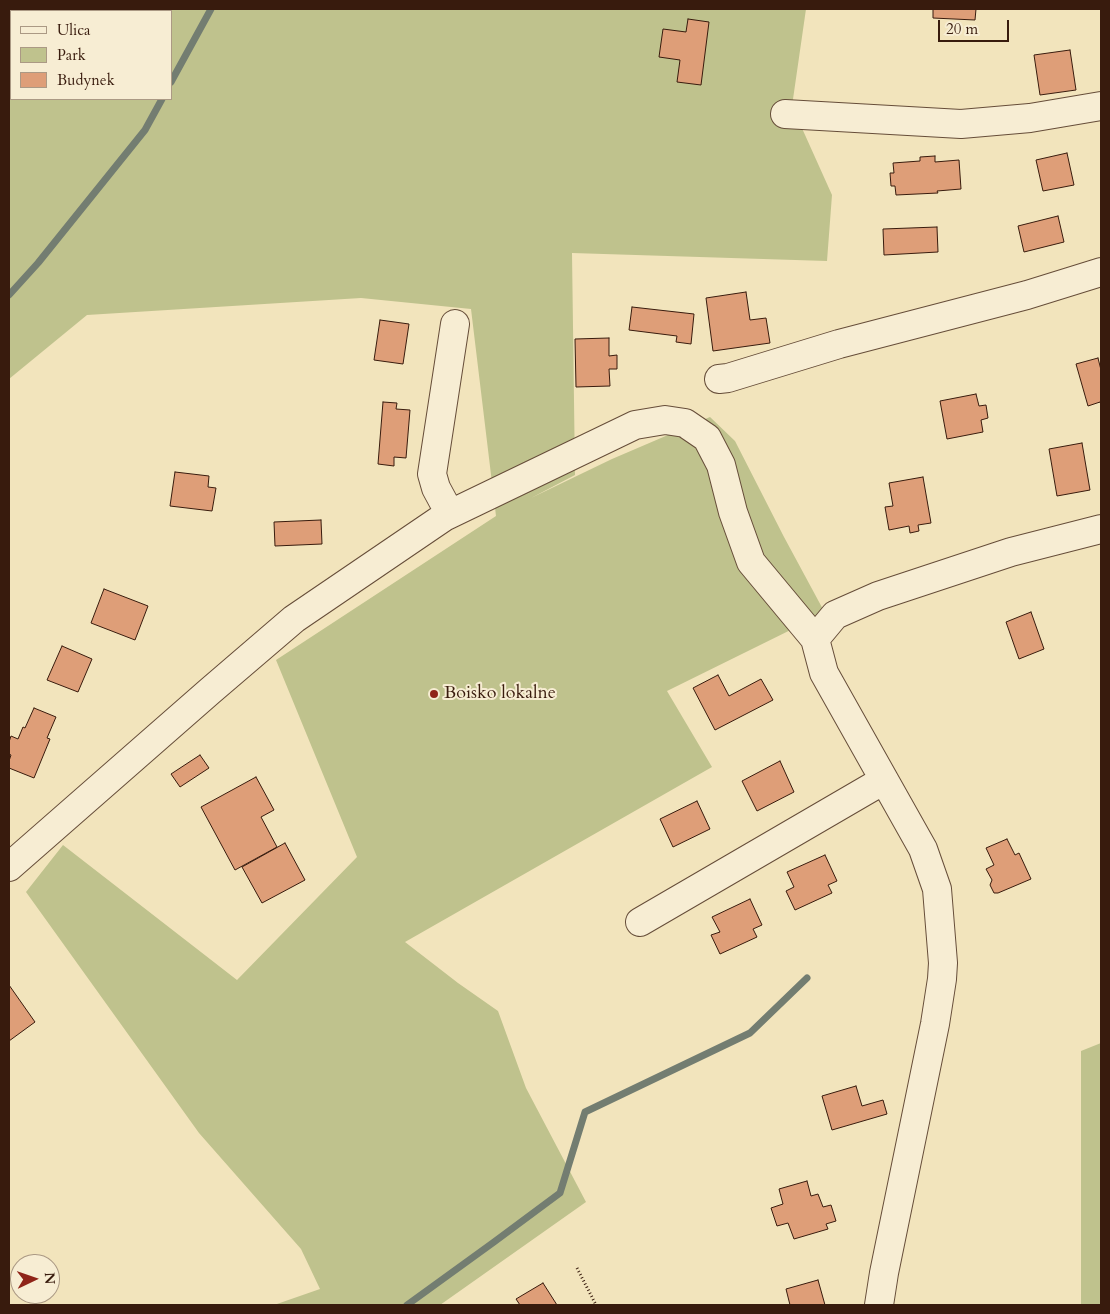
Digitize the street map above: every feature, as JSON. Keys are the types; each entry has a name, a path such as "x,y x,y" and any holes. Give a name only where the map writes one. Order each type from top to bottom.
{"street":[{"path":"785,114 961,124 1030,118 1101,106"},
{"path":"718,379 728,378 839,344 1027,295 1101,272"},
{"path":"450,514 436,488 432,474 455,324"},
{"path":"9,867 294,619 444,517 635,425 665,420 685,423 708,438 722,465 733,512 751,562 815,639 824,673 923,849 937,888 943,963 935,1024 879,1305"},
{"path":"815,639 835,616 878,596 1012,552 1101,529"},
{"path":"640,922 884,780"}],"path":[{"path":"577,1268 596,1305"}],"green space":[{"path":"9,9 806,9 792,106 832,195 827,261 572,253 575,475 531,498 612,459 710,417 735,441 825,613 667,691 712,767 405,942 498,1011 526,1088 586,1202 440,1305 274,1305 320,1289 301,1249 199,1133 26,892 63,845 237,980 357,857 276,660 496,516 471,309 361,298 87,315 9,379"},
{"path":"1101,1043 1101,1305 1081,1305 1081,1051"}],"building":[{"path":"933,9 976,9 975,20 933,18"},
{"path":"688,19 709,22 701,85 677,82 680,60 659,57 663,29 686,32"},
{"path":"1070,50 1076,90 1040,95 1034,55"},
{"path":"1067,153 1074,185 1043,191 1036,160"},
{"path":"935,156 935,162 959,160 961,189 937,191 938,193 896,195 895,186 891,186 890,173 894,173 893,163 920,161 920,157"},
{"path":"1058,216 1064,242 1024,252 1018,226"},
{"path":"937,227 938,252 884,255 883,229"},
{"path":"746,292 750,320 766,318 770,343 713,351 706,298"},
{"path":"632,307 694,314 691,344 676,342 677,336 629,330"},
{"path":"380,320 409,324 403,364 374,360"},
{"path":"609,338 609,356 617,355 617,369 609,369 610,386 576,387 575,339"},
{"path":"1098,358 1101,370 1101,405 1100,402 1088,406 1076,364"},
{"path":"976,394 979,406 986,405 988,418 981,420 983,432 947,439 940,401"},
{"path":"383,402 397,403 396,409 410,410 406,458 394,457 394,466 378,464"},
{"path":"1082,443 1090,490 1057,496 1049,449"},
{"path":"175,472 209,476 208,487 216,488 212,511 170,506"},
{"path":"923,477 931,523 918,525 919,531 910,533 909,526 889,530 885,507 893,506 889,483"},
{"path":"321,520 322,544 275,546 274,522"},
{"path":"104,589 148,606 135,640 91,623"},
{"path":"1031,612 1044,649 1019,659 1006,622"},
{"path":"62,646 92,659 78,692 47,680"},
{"path":"718,675 729,696 761,679 773,700 715,730 693,688"},
{"path":"34,708 56,717 47,738 50,739 34,778 9,768 11,755 9,754 9,742 11,736 18,739"},
{"path":"200,755 209,768 180,787 171,774"},
{"path":"780,761 794,792 757,811 742,781"},
{"path":"256,777 274,810 261,817 277,847 235,870 201,807"},
{"path":"697,801 710,829 673,847 660,819"},
{"path":"1007,839 1015,855 1019,853 1031,879 994,893 990,885 992,880 986,869 994,865 986,848"},
{"path":"285,843 305,880 262,903 242,867"},
{"path":"825,855 837,881 828,885 832,893 795,910 786,891 794,887 787,872"},
{"path":"750,899 762,925 753,929 757,937 720,954 711,935 720,932 712,917"},
{"path":"9,985 35,1022 9,1041"},
{"path":"856,1086 862,1106 883,1100 887,1114 832,1130 822,1096"},
{"path":"807,1181 811,1196 818,1194 823,1207 831,1205 836,1221 826,1224 828,1229 794,1239 788,1223 777,1226 771,1208 783,1204 779,1189"},
{"path":"818,1280 825,1305 790,1305 786,1289"},
{"path":"543,1283 557,1305 520,1305 516,1299"}],"waterway":[{"path":"172,80 211,9"},
{"path":"9,295 38,263 145,130 161,100"},
{"path":"407,1305 560,1193 585,1112 750,1033 807,978"}],"place":[{"name":"Boisko lokalne","path":"434,694"}]}
